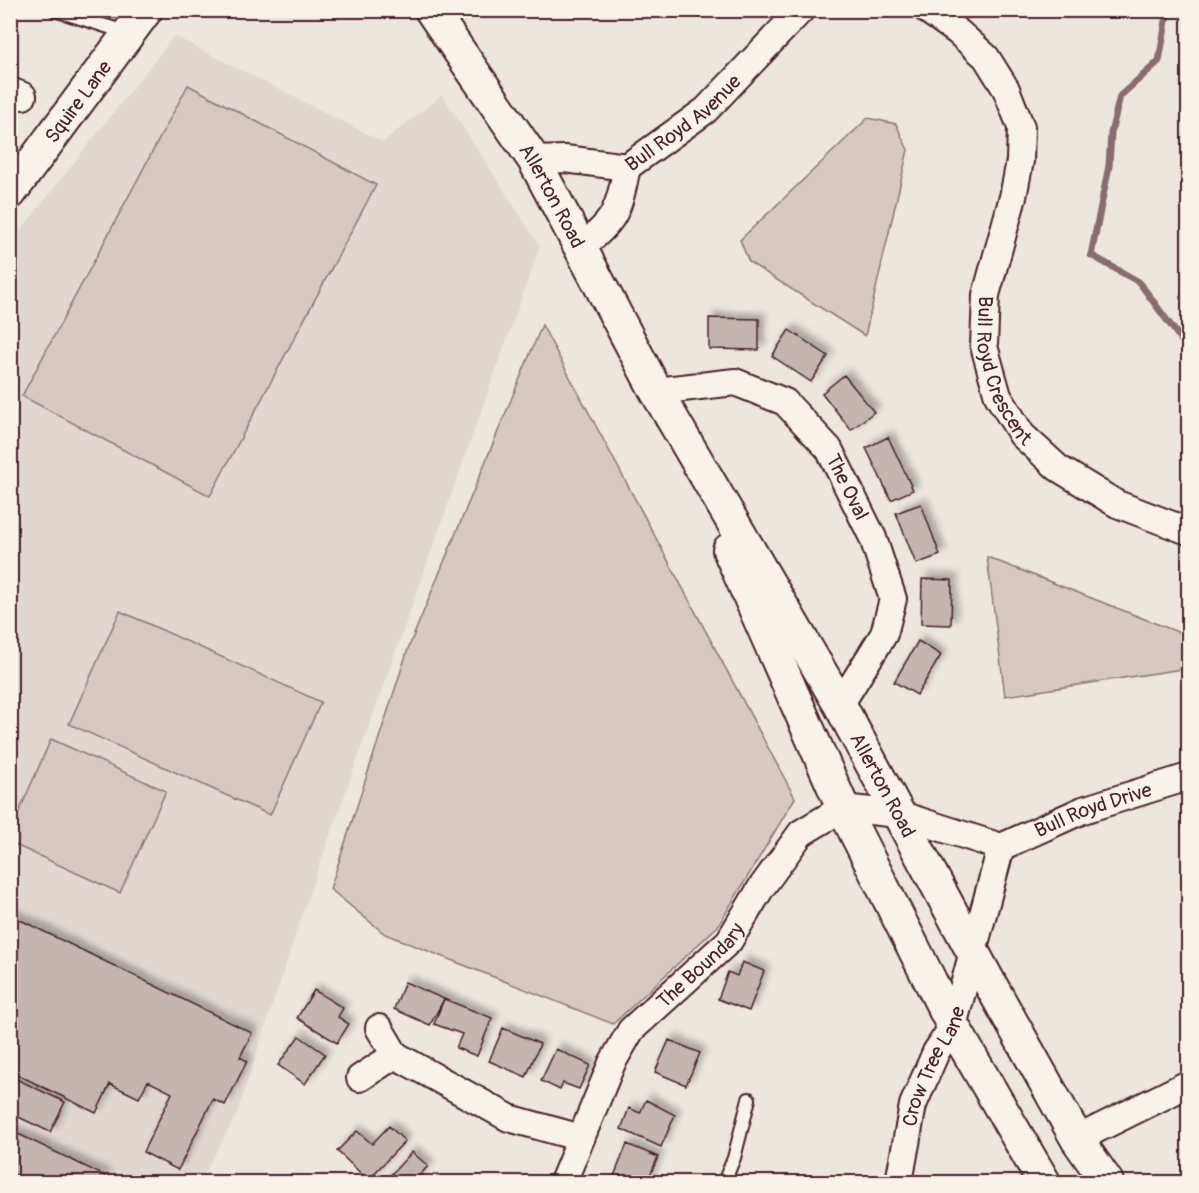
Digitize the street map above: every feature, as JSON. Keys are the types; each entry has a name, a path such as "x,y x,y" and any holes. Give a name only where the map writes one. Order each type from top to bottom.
{"street":[{"name":"Allerton Road","path":"431,10 534,160 656,391 840,705 1077,1139 1107,1182"},
{"name":"Bull Royd Avenue","path":"534,160 565,159 627,166 706,110 801,10"},
{"name":"Bull Royd Crescent","path":"927,10 958,32 986,57 1006,89 1021,127 1020,161 1013,196 986,295 984,346 998,396 1022,435 1058,468 1117,504 1188,531"},
{"name":"Squire Lane","path":"10,193 138,22"},
{"path":"580,248 603,231 618,208 627,166"},
{"name":"The Oval","path":"656,391 735,382 785,402 829,449 873,538 893,599 884,634 840,705"},
{"name":"Allerton Road","path":"656,391 772,645 843,808 953,1026 1044,1182"},
{"name":"Bull Royd Drive","path":"1001,847 1083,810 1188,777"},
{"path":"843,808 898,814 1001,847 974,952"},
{"name":"The Boundary","path":"563,1182 612,1063 631,1030 729,941 761,888 801,833 843,808"},
{"name":"Crow Tree Lane","path":"899,1182 913,1105 936,1052 953,1026 974,952"},
{"path":"379,1028 395,1055 509,1118 581,1138"},
{"path":"360,1078 395,1055"},
{"path":"1077,1139 1188,1084"}],"lane":[{"path":"55,10 138,22"},
{"path":"724,1182 735,1158 749,1099"}],"shaded area":[{"path":"174,36 383,142 442,95 540,246 306,903 236,1116 199,1182 11,1182 10,244"},
{"path":"188,85 376,185 210,496 22,396"},
{"path":"868,118 896,124 908,150 865,336 749,262 740,240"},
{"path":"542,325 795,798 718,926 613,1024 385,934 330,889 408,649"},
{"path":"987,557 1188,636 1188,668 1005,696"},
{"path":"120,611 321,702 270,815 69,724"},
{"path":"51,739 166,791 120,893 11,843 11,830"}],"building":[{"path":"709,318 759,319 759,350 709,349"},
{"path":"789,330 828,356 811,382 772,356"},
{"path":"844,375 874,412 851,430 822,393"},
{"path":"888,437 913,490 891,500 866,448"},
{"path":"921,504 940,555 916,564 896,513"},
{"path":"922,579 952,580 951,625 921,624"},
{"path":"918,641 941,655 917,695 894,682"},
{"path":"10,915 252,1033 240,1057 247,1061 225,1105 213,1099 178,1170 143,1152 172,1093 148,1081 139,1098 110,1084 96,1113 10,1071"},
{"path":"742,962 764,971 749,1011 718,999 728,972 737,976"},
{"path":"405,982 444,999 430,1025 394,1009"},
{"path":"314,990 343,1008 338,1017 349,1024 337,1043 297,1018"},
{"path":"444,999 492,1018 477,1056 456,1048 462,1034 434,1024"},
{"path":"503,1028 540,1044 526,1077 489,1061"},
{"path":"299,1036 325,1054 305,1084 278,1065"},
{"path":"669,1040 700,1053 686,1085 655,1072"},
{"path":"556,1049 590,1065 579,1089 563,1083 560,1090 541,1081"},
{"path":"10,1076 65,1102 50,1132 10,1113"},
{"path":"646,1100 675,1115 661,1147 621,1129 629,1108 640,1113"},
{"path":"389,1126 405,1141 368,1180 337,1151 357,1131 372,1144"},
{"path":"10,1130 105,1176 102,1182 32,1182 10,1172"},
{"path":"627,1144 658,1157 647,1182 629,1182 614,1176"},
{"path":"412,1152 428,1166 414,1182 384,1182"}],"waterway":[{"path":"1168,10 1159,61 1120,96 1111,133 1109,166 1091,255 1139,282 1188,349"}]}
